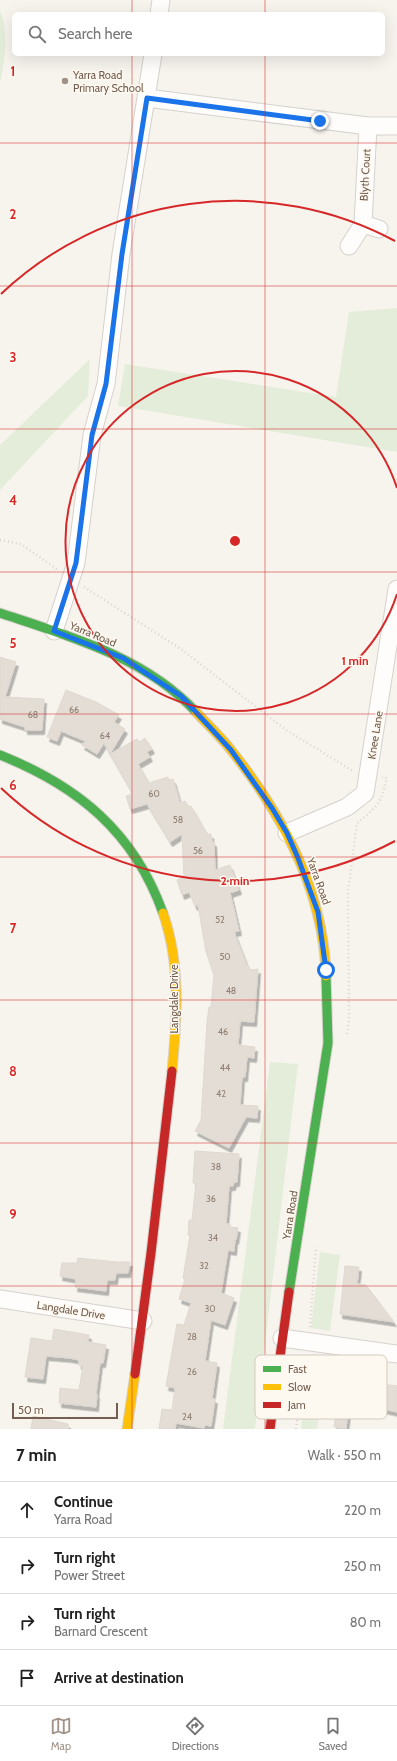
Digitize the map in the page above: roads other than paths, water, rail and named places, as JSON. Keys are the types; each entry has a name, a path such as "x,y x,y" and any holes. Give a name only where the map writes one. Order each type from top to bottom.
{"main road":[{"name":"Yarra Road","path":"0,613 54,631 123,658 181,696 231,750 272,808 287,833 298,858 318,912 326,970 328,1043 280,1355"},
{"name":"Langdale Drive","path":"0,755 50,776 89,804 112,826 135,857 153,887 165,920 173,951 175,978 175,1027 155,1233 127,1429"},
{"name":"Yarra Road","path":"270,1429 271,1419"}],"street":[{"path":"159,12 161,0"},
{"path":"54,631 76,563 92,435 106,384 122,254 153,56"},
{"path":"147,98 368,126 397,126"},
{"name":"Blyth Court","path":"349,246 363,224 368,126"},
{"path":"363,224 380,229"},
{"name":"Knee Lane","path":"287,833 352,804 365,793 397,588"},
{"name":"Langdale Drive","path":"0,1299 143,1321"},
{"path":"282,1338 397,1354"}],"place":[{"name":"Yarra Road Primary School","path":"65,81"}]}
